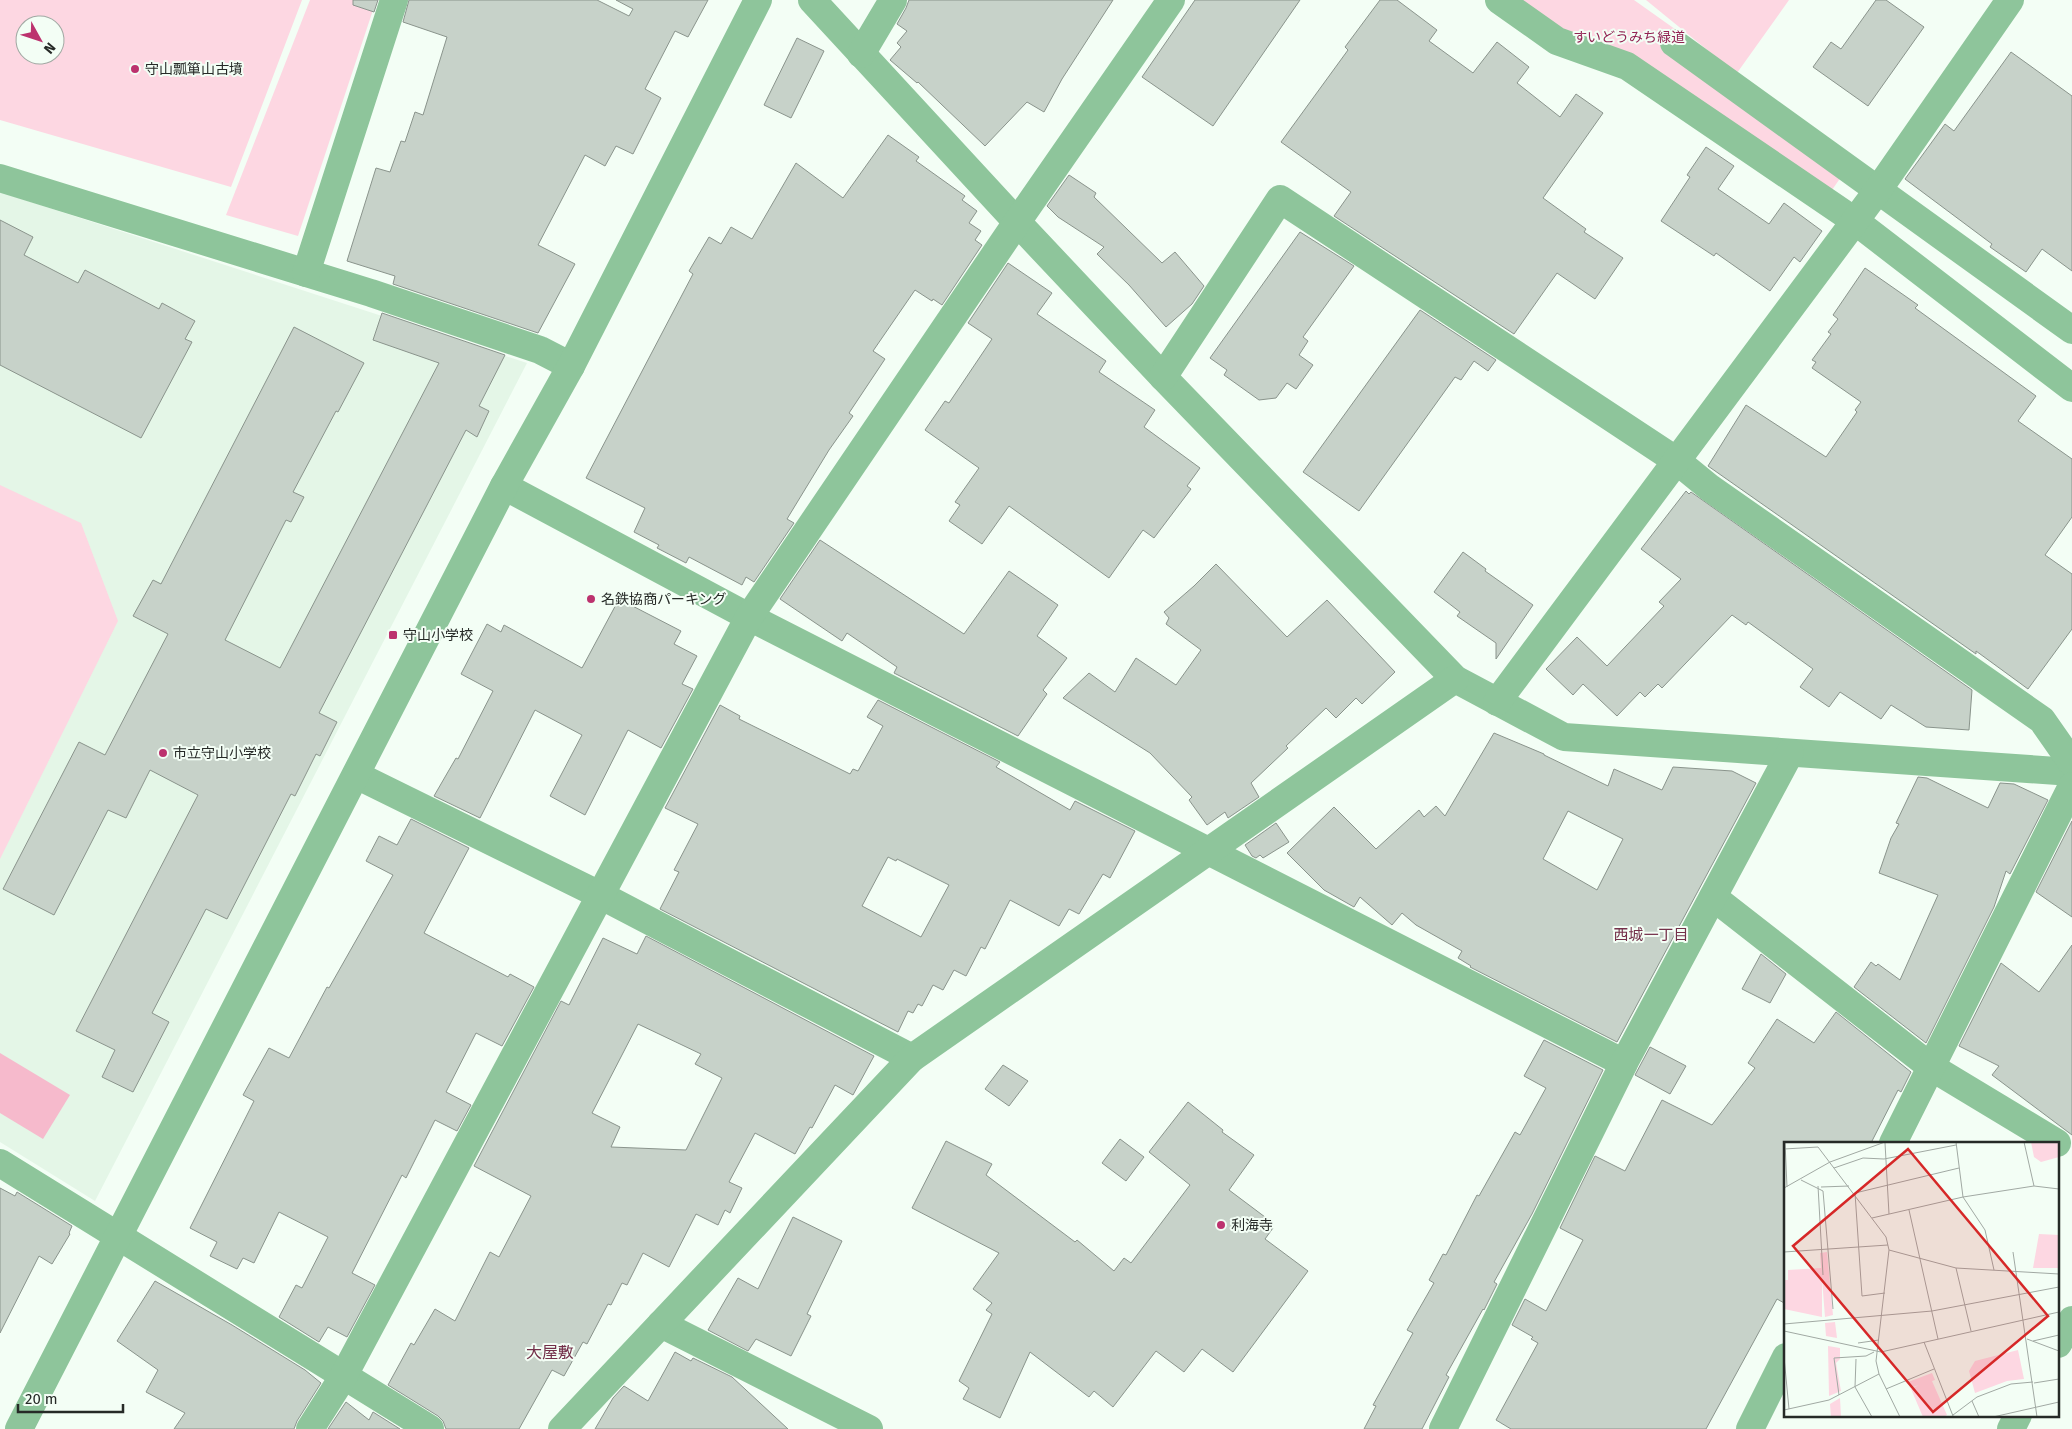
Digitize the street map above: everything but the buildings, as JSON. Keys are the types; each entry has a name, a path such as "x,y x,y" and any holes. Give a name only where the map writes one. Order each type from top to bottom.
{"street":[{"path":"306,274 394,0"},
{"path":"19,1429 504,486 571,366 758,0"},
{"path":"812,0 1016,222 1454,679 1564,737 2072,772"},
{"path":"861,54 893,0"},
{"path":"310,1429 343,1377 749,617 1016,222 1171,0"},
{"path":"1499,0 1557,41 1627,66 1855,221 2072,388"},
{"path":"1497,702 1878,190 2010,0"},
{"path":"1674,43 2072,330"},
{"path":"0,178 540,350 571,366"},
{"path":"1163,377 1280,199 1676,461 1710,488 2042,720 2072,763"},
{"path":"504,486 749,617 1624,1063"},
{"path":"562,1429 912,1058 1454,679"},
{"path":"1443,1429 1624,1063 1790,753"},
{"path":"356,775 600,895 912,1058"},
{"path":"1894,1142 2072,786"},
{"path":"1713,897 1931,1067 2056,1142"},
{"path":"2060,1144 2072,1152"},
{"path":"0,1163 118,1238 430,1429"},
{"path":"2060,1341 2072,1320"},
{"path":"662,1324 869,1429"},
{"path":"1750,1429 1784,1361"},
{"path":"2011,1429 2018,1416"}],"shaded area":[{"name":"市立守山小学校","path":"0,192 527,363 95,1201 0,1142"},
{"path":"0,1053 70,1095 43,1139 0,1113"}],"green space":[{"path":"0,0 302,0 231,187 0,120"},
{"path":"310,0 356,0 374,7 298,236 226,215"},
{"name":"すいどうみち緑道","path":"1517,0 1634,0 1727,66 1646,0 1789,0 1737,73 1855,157 1818,210"},
{"path":"0,485 81,523 118,621 0,859"}],"place":[{"name":"守山瓢箪山古墳","path":"135,69"},
{"name":"名鉄協商パーキング","path":"591,599"},
{"name":"守山小学校","path":"393,635"},
{"name":"市立守山小学校","path":"163,753"},
{"name":"利海寺","path":"1221,1225"}],"district":[{"name":"西城一丁目","path":"1651,935"},
{"name":"大屋敷","path":"550,1352"}]}
